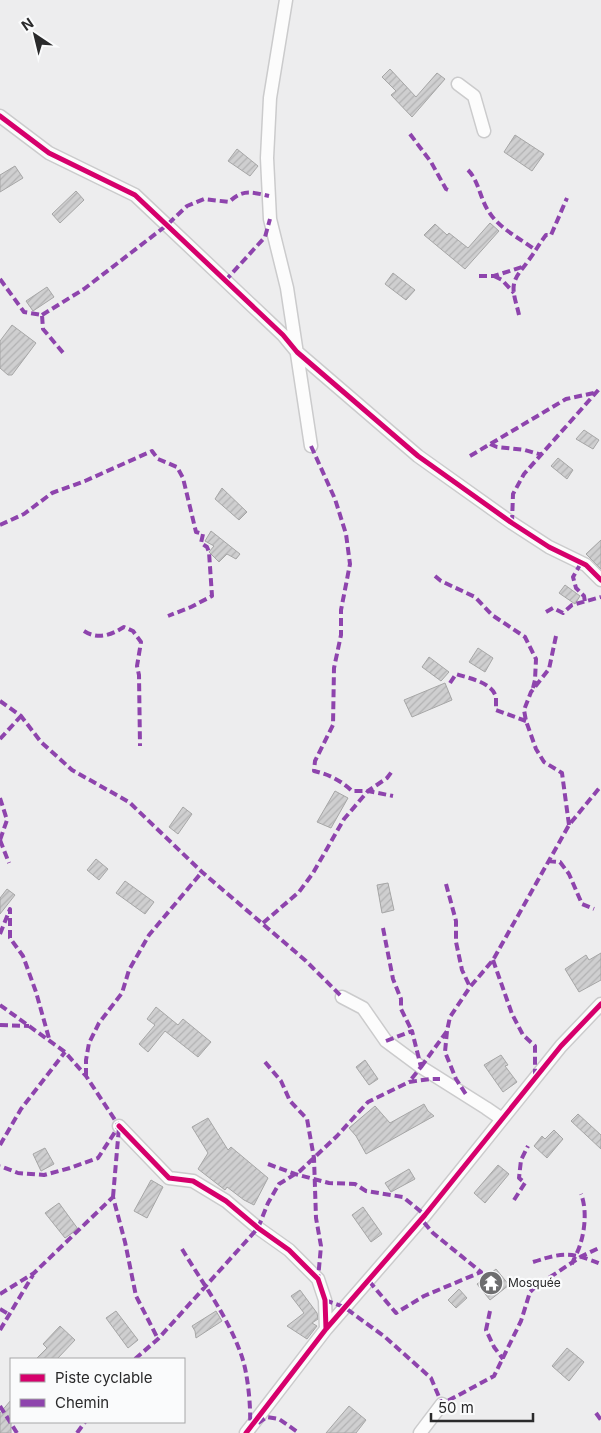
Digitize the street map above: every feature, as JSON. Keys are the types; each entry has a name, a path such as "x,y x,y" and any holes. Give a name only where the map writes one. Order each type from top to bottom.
{"street":[{"path":"286,0 270,98 267,158 270,219 287,288 311,446"},
{"path":"458,84 474,96 484,131"},
{"path":"0,116 49,154 135,195 283,335 297,352 418,456 548,547 586,565 601,580"},
{"path":"342,997 362,1008 386,1041 421,1067 502,1120"},
{"path":"246,1433 326,1329 425,1215 561,1046 601,1004"},
{"path":"119,1126 169,1178 193,1181 226,1201 288,1250 318,1279 325,1300 326,1329"},
{"path":"420,1433 442,1404"}],"building":[{"path":"390,69 416,97 437,73 445,79 412,117 391,95 396,91 382,77"},
{"path":"515,135 544,154 532,171 504,152"},
{"path":"237,149 258,166 250,176 228,161"},
{"path":"15,166 23,178 0,192 0,175"},
{"path":"76,191 84,200 60,223 52,214"},
{"path":"490,223 499,231 465,269 424,235 435,224 447,235 449,233 468,248"},
{"path":"393,273 415,290 406,300 385,284"},
{"path":"47,287 54,297 33,311 26,301"},
{"path":"12,325 36,343 12,375 8,375 0,368 0,341"},
{"path":"584,430 599,440 593,449 576,439"},
{"path":"558,458 573,470 567,479 551,466"},
{"path":"222,488 247,512 239,520 215,499"},
{"path":"211,531 240,554 236,559 227,554 219,562 209,552 214,546 205,541"},
{"path":"601,540 601,569 586,554"},
{"path":"565,585 580,596 575,604 559,593"},
{"path":"478,648 493,658 485,672 469,662"},
{"path":"429,657 449,672 441,681 422,667"},
{"path":"445,683 452,700 412,717 404,700"},
{"path":"335,791 348,798 331,828 317,822"},
{"path":"183,807 192,814 178,834 169,827"},
{"path":"96,859 108,869 99,880 87,870"},
{"path":"125,881 154,902 145,914 116,893"},
{"path":"388,883 394,910 382,913 377,885"},
{"path":"7,889 15,895 0,914 0,898"},
{"path":"601,953 601,980 579,992 565,969 586,955 589,960"},
{"path":"156,1007 178,1025 183,1019 211,1042 198,1057 165,1031 148,1052 139,1044 155,1025 147,1019"},
{"path":"501,1055 508,1065 505,1066 517,1082 503,1092 484,1065"},
{"path":"365,1060 378,1079 369,1085 356,1067"},
{"path":"424,1104 434,1116 366,1154 349,1128 375,1106 390,1123"},
{"path":"578,1114 601,1135 601,1149 571,1121"},
{"path":"208,1118 228,1150 231,1147 268,1178 254,1205 227,1187 225,1190 198,1169 208,1153 192,1127"},
{"path":"554,1130 563,1139 547,1158 534,1146 542,1136 545,1139"},
{"path":"45,1148 54,1164 41,1171 33,1154"},
{"path":"498,1165 509,1174 485,1203 474,1193"},
{"path":"409,1169 415,1179 391,1192 385,1183"},
{"path":"151,1180 163,1187 147,1218 134,1211"},
{"path":"59,1203 78,1229 65,1238 45,1213"},
{"path":"363,1207 382,1234 371,1242 352,1215"},
{"path":"496,1269 509,1285 490,1300 477,1284"},
{"path":"459,1289 467,1298 456,1308 448,1300"},
{"path":"300,1290 317,1313 318,1319 312,1323 317,1326 307,1339 287,1326 304,1313 291,1296"},
{"path":"116,1311 138,1340 128,1348 106,1318"},
{"path":"216,1311 222,1321 196,1338 192,1326"},
{"path":"60,1326 75,1340 58,1358 37,1358 47,1348 43,1344"},
{"path":"567,1348 584,1362 569,1381 552,1366"},
{"path":"10,1401 11,1433 0,1433 0,1413"},
{"path":"349,1406 366,1420 356,1433 326,1433"}],"marked path":[{"path":"410,134 431,162 446,189 451,191"},
{"path":"468,170 475,179 486,207 493,218 534,249"},
{"path":"42,315 84,289 167,225 187,206 204,199 229,202 243,193 257,193 269,196"},
{"path":"519,315 514,291 515,280 546,235 551,235 567,198"},
{"path":"225,281 265,237 270,219"},
{"path":"479,276 494,276 525,266"},
{"path":"494,276 502,280 514,293"},
{"path":"0,279 24,312 42,315 43,329 65,355"},
{"path":"512,523 513,494 524,474 601,387"},
{"path":"470,456 566,399 594,393"},
{"path":"490,444 542,455"},
{"path":"311,446 335,499 346,534 350,564 341,610 341,635 334,668 333,725 315,761 314,771 334,778 352,791 368,791 393,796"},
{"path":"0,525 24,514 52,493 85,481 152,451 158,459 177,467 183,478 196,532 203,534 201,543 207,547 209,552 212,596 168,616"},
{"path":"581,563 573,577 576,588 584,596 585,602"},
{"path":"435,576 441,581 475,597 492,615 525,637 536,659 533,688"},
{"path":"546,612 553,608 563,613 572,605 601,597"},
{"path":"84,631 99,636 124,627 133,631 141,642 137,666 139,675 140,746"},
{"path":"556,636 549,669 531,692 524,710 536,749 544,762 562,773 569,825"},
{"path":"450,683 456,674 485,684 494,692 496,710 526,721"},
{"path":"0,701 21,716 41,742 72,770 129,802 202,872 306,961 342,997"},
{"path":"0,739 21,716"},
{"path":"263,923 299,892 313,873 344,819 368,791 387,778 393,770"},
{"path":"421,1067 447,1031 450,1017 470,987 493,960 569,825 601,786"},
{"path":"0,798 7,820 0,840"},
{"path":"0,840 9,863"},
{"path":"548,861 560,862 569,874 582,904 594,909"},
{"path":"86,1076 89,1043 99,1023 122,993 129,970 149,935 202,872"},
{"path":"446,884 456,921 456,942 462,970 470,987"},
{"path":"0,934 10,909 10,938 23,956 36,992 50,1042"},
{"path":"383,928 393,979 401,999 401,1009 412,1031"},
{"path":"493,960 512,1014 523,1035 535,1046 535,1079"},
{"path":"0,1005 65,1052 86,1076 119,1126 98,1158 70,1168 44,1175 18,1173 0,1166"},
{"path":"0,1025 29,1026"},
{"path":"386,1041 412,1031 421,1067 409,1082"},
{"path":"447,1031 445,1052 456,1079 467,1096"},
{"path":"0,1145 21,1109 65,1052"},
{"path":"265,1062 281,1081 290,1101 307,1119 314,1158 316,1218 321,1246 318,1279"},
{"path":"136,1358 158,1339 258,1228 268,1203 279,1184 300,1171 337,1136 368,1102 409,1082 440,1079"},
{"path":"113,1197 119,1127"},
{"path":"514,1200 525,1183 519,1178 521,1160 528,1146"},
{"path":"268,1164 295,1174 329,1183 355,1184 366,1191 403,1197 425,1215"},
{"path":"572,1264 580,1245 584,1226 585,1213 581,1194"},
{"path":"0,1294 34,1273 113,1197 125,1242 136,1296 158,1339"},
{"path":"369,1281 396,1313 424,1296 481,1272 433,1233 421,1219"},
{"path":"325,1300 344,1307 385,1337 431,1378 442,1404 494,1376 521,1321 530,1292 535,1287 582,1256 601,1247"},
{"path":"182,1249 223,1315 237,1343 244,1364 247,1382 250,1426"},
{"path":"533,1262 552,1256 574,1255 601,1264"},
{"path":"0,1330 33,1275"},
{"path":"0,1309 10,1315"},
{"path":"490,1311 486,1330 494,1347 503,1359"},
{"path":"0,1406 10,1422"},
{"path":"596,1413 601,1420"},
{"path":"258,1423 267,1417 279,1419 299,1433"},
{"path":"11,1423 17,1433"},
{"path":"77,1433 84,1423"}],"cycle path":[{"path":"0,116 49,153 135,195 283,335 297,352 418,456 512,523 549,547 586,565 601,580"},
{"path":"246,1433 326,1329 425,1215 561,1046 601,1004"},
{"path":"119,1126 169,1178 193,1181 226,1201 258,1228 289,1250 318,1279 325,1300 326,1329"}],"place":[{"name":"Mosquée","path":"491,1283"}]}
